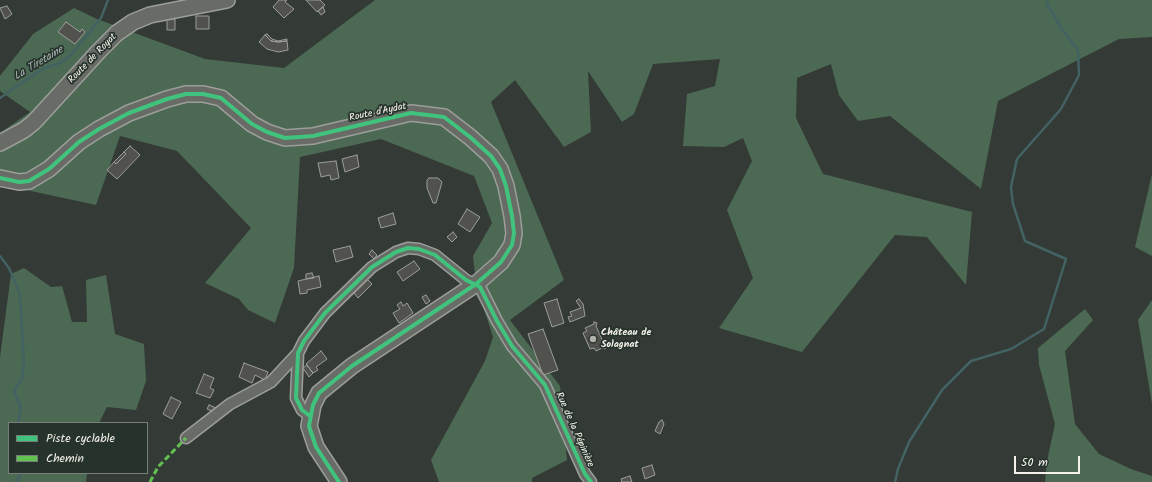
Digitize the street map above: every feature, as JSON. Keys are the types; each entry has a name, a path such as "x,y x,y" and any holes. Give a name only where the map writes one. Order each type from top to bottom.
{"main road":[{"name":"Route de Royat","path":"0,143 24,130 34,122 98,51 133,22 150,15 227,0"},
{"name":"Route d'Aydat","path":"0,178 19,182 29,181 49,169 79,142 99,129 129,113 167,99 186,94 203,94 221,98 252,124 267,132 286,138 313,136 411,113 444,117 491,156 500,169 506,186 514,233 512,245 501,262 476,284 331,382 316,398 310,416 309,426 316,447 339,482"}],"street":[{"path":"186,438 230,404 271,382 298,353 312,330 325,313 372,267 396,252 408,248 435,255 466,280 476,284"},
{"name":"Rue de la Pépinière","path":"476,284 480,287 497,321 512,346 545,385 585,474 591,482"},
{"path":"298,353 296,398 302,410 310,416"}],"green space":[{"path":"375,0 1152,0 1152,37 1119,39 998,101 981,189 890,116 858,121 839,95 831,64 797,78 796,118 823,174 972,212 966,285 927,237 895,235 802,352 719,328 753,278 727,210 752,161 743,138 724,147 683,146 687,94 715,86 720,59 653,64 634,114 622,122 588,71 591,132 564,147 515,80 491,102 564,280 510,320 560,386 567,460 532,478 532,482 439,482 431,460 485,361 493,337 476,284 473,256 492,223 474,176 381,139 300,157 294,268 275,323 248,310 239,299 205,283 251,228 177,151 120,136 96,205 17,188 0,174 0,133 30,112 0,91 0,76 33,34 74,8 97,19 205,59 284,68"},
{"path":"1152,174 1152,256 1135,247"},
{"path":"24,268 51,287 62,286 72,322 87,322 86,280 106,275 115,334 144,344 146,381 136,410 107,407 100,422 8,422 8,474 87,474 86,482 0,482 0,357 11,274"},
{"path":"1152,300 1152,404 1138,320"},
{"path":"1085,309 1093,320 1065,351 1075,424 1099,454 1131,469 1152,476 1152,482 1045,482 1047,461 1055,424 1039,365 1038,348"}],"building":[{"path":"279,0 287,0 285,2 294,9 284,18 273,7"},
{"path":"306,0 320,0 325,5 317,12"},
{"path":"7,6 12,14 5,19 0,8"},
{"path":"323,7 325,12 321,15 318,11"},
{"path":"196,16 209,16 209,29 196,29"},
{"path":"167,19 175,19 175,30 167,30"},
{"path":"66,22 80,32 82,29 85,32 75,44 58,32"},
{"path":"267,34 272,39 278,41 287,39 287,41 278,42 271,41 265,35"},
{"path":"265,35 271,41 287,41 288,50 278,52 267,49 259,42"},
{"path":"130,146 140,155 117,179 107,170 114,162 116,164 126,154 124,152"},
{"path":"124,152 126,154 116,164 114,162"},
{"path":"357,155 359,167 345,172 342,159"},
{"path":"336,161 339,178 331,180 330,175 321,177 318,163"},
{"path":"429,178 438,178 442,182 436,203 433,203 427,188 427,180"},
{"path":"467,209 480,217 470,232 458,224"},
{"path":"393,213 396,224 381,228 378,218"},
{"path":"453,232 457,237 452,242 447,237"},
{"path":"350,246 353,257 336,262 333,250"},
{"path":"372,250 377,255 374,259 369,254"},
{"path":"414,261 420,269 403,281 397,272"},
{"path":"312,273 314,278 306,279 306,274"},
{"path":"319,276 321,287 307,290 307,293 300,294 298,281"},
{"path":"367,279 372,284 358,298 354,293"},
{"path":"426,295 430,301 426,304 422,297"},
{"path":"557,299 564,323 552,327 544,303"},
{"path":"579,299 583,304 585,316 570,322 568,317 572,316 570,312 581,308 576,301"},
{"path":"401,302 403,306 407,303 413,313 399,323 393,313 400,309 397,305"},
{"name":"Château de Solagnat","path":"594,322 597,323 596,326 604,344 607,346 605,349 602,348 596,351 594,348 590,349 583,333 587,331 585,328 594,324"},
{"path":"543,329 558,370 543,375 528,334"},
{"path":"321,351 327,359 316,367 318,370 313,373 306,364"},
{"path":"244,363 268,372 265,380 255,375 252,383 239,377"},
{"path":"307,365 313,373 309,377 303,368"},
{"path":"204,374 214,378 210,388 214,390 210,398 196,393"},
{"path":"171,397 181,402 172,419 163,414"},
{"path":"209,405 216,408 214,412 207,409"},
{"path":"662,420 664,424 660,434 655,431 659,422"},
{"path":"652,465 655,475 645,479 642,468"},
{"path":"630,476 632,482 622,482 621,479"}],"waterway":[{"name":"La Tiretaine","path":"0,98 42,69 60,63 71,55 101,18 108,0"},
{"path":"895,482 898,469 909,442 942,390 971,361 1011,349 1044,329 1066,259 1025,241 1013,204 1011,187 1017,159 1061,109 1079,75 1078,50 1062,29 1048,6 1047,0"},
{"path":"0,256 9,268 20,294 24,364 22,378 14,391 21,408 18,422"},
{"path":"16,482 20,474"}],"marked path":[{"path":"150,482 158,467 186,438"}],"cycle path":[{"path":"0,178 19,182 29,181 49,169 79,142 99,129 129,113 167,99 186,94 203,94 221,98 252,124 267,132 285,138 313,136 411,113 444,117 470,137 491,156 500,169 506,186 512,216 514,233 512,245 501,262 476,284 352,366 319,393 313,405 309,426 316,447 339,482"},
{"path":"310,416 302,410 296,398 298,353 304,341 325,313 372,267 396,252 408,248 419,249 435,255 466,280 480,287 497,321 512,346 545,385 585,474 591,482"}],"place":[{"name":"Château de Solagnat","path":"593,339"}]}
